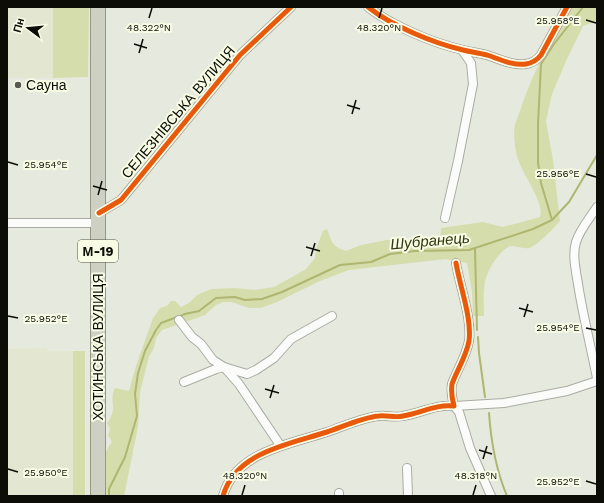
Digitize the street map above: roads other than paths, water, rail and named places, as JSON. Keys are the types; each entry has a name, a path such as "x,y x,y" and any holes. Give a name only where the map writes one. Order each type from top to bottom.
{"highway":[{"name":"ХОТИНСЬКА ВУЛИЦЯ","path":"98,7 98,496"}],"street":[{"name":"СЕЛЕЗНІВСЬКА ВУЛИЦЯ","path":"98,218 121,200 240,55 291,7"},
{"path":"368,7 393,24 429,39 462,50 486,55 514,64 526,64 536,61 568,7"},
{"path":"445,218 474,84 471,63 462,50"},
{"path":"223,496 230,479 236,472 251,459 280,445 378,416 401,417 432,407 504,403 567,391 597,380 580,299 575,268 575,255 576,242 582,230 597,208"},
{"path":"7,223 98,218"},
{"path":"456,263 459,282 465,301 470,332 469,343 452,385 452,395 454,406 459,412 470,448 490,496"},
{"path":"184,382 224,367 248,374 274,358 291,339 332,316"},
{"path":"179,320 214,360 224,367 239,384 280,445"},
{"path":"407,468 408,496"}],"waterway":[{"path":"552,220 541,183 538,162 541,64 554,44 583,7"},
{"name":"Шубранець","path":"109,496 109,489 125,457 137,416 135,394 138,373 145,351 161,323 185,314 199,311 216,298 235,297 245,300 262,299 282,292 340,265 371,262 390,254 415,251 469,250 533,229 552,220 569,202 597,155"},
{"path":"475,249 477,330"},
{"path":"478,337 485,397"},
{"path":"489,413 495,456 507,496"}],"place":[{"name":"Сауна","path":"18,85"}]}
